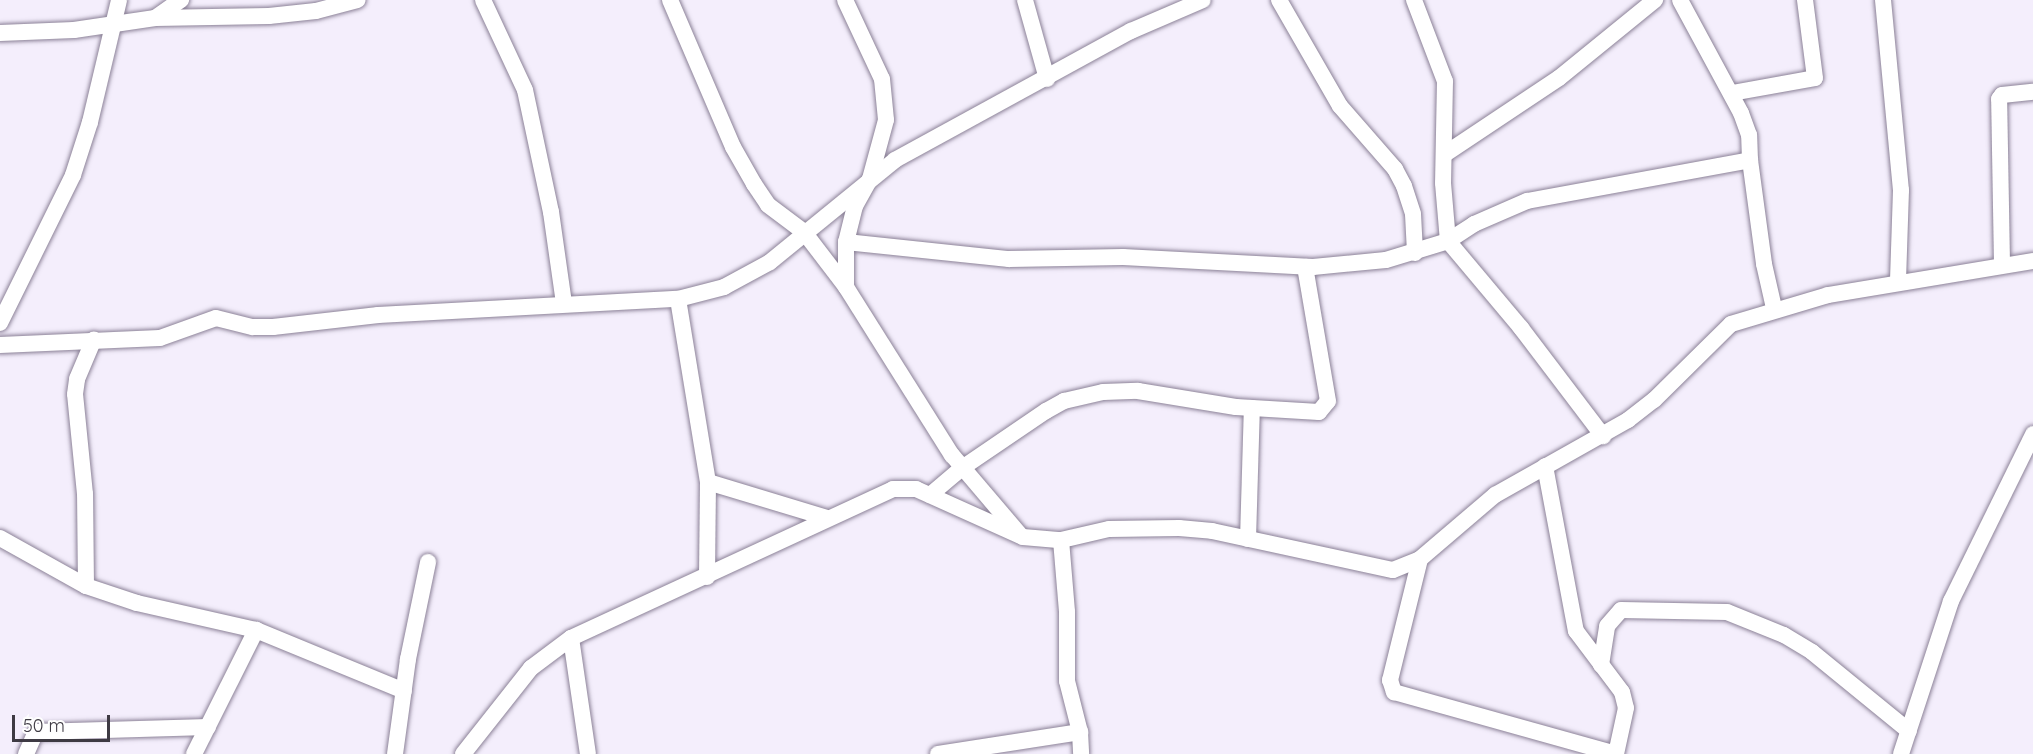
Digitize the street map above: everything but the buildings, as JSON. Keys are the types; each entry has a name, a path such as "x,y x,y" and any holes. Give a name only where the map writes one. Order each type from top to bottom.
{"street":[{"path":"0,323 73,175 90,122 119,0"},
{"path":"155,18 182,0"},
{"path":"0,33 74,30 113,22 155,18 269,16 316,12 358,0"},
{"path":"483,0 525,90 551,212 564,303"},
{"path":"670,0 733,147 753,184 768,205 804,232 846,287 962,468 1023,537"},
{"path":"1025,0 1047,79"},
{"path":"0,345 94,339 160,338 216,318 253,327 273,327 366,316 564,303 678,299 748,277 870,179 921,145 1047,79 1131,31 1203,0"},
{"path":"1279,0 1340,106 1395,169 1404,186 1413,214 1415,253"},
{"path":"1414,0 1446,81 1445,154 1448,241 1521,328 1603,435"},
{"path":"1445,154 1559,78 1655,0"},
{"path":"1680,0 1732,93 1746,123 1764,264 1774,308"},
{"path":"1732,93 1815,78 1805,0"},
{"path":"1883,0 1901,190 1898,282"},
{"path":"846,287 846,242 855,206 870,179 886,120 886,97 868,44 848,1"},
{"path":"2002,264 1999,99 2002,95 2033,92"},
{"path":"846,242 1009,259 1123,257 1305,267 1358,264 1415,253 1448,241 1474,224 1527,201 1750,160"},
{"path":"463,754 531,668 571,639 707,578 827,518 893,489 916,489 1023,537 1061,540 1109,528 1144,526 1212,531 1393,570 1420,559 1477,507 1545,466 1603,435 1654,400 1731,324 1774,308 1898,282 2002,264 2033,261"},
{"path":"930,495 962,468 1055,406 1103,392 1138,391 1252,408 1319,412 1326,408 1328,401 1305,267"},
{"path":"678,299 708,482 707,578"},
{"path":"86,586 85,494 75,394 94,339"},
{"path":"1248,539 1252,408"},
{"path":"1901,754 1951,601 2033,434"},
{"path":"1420,559 1389,680 1394,692 1616,754 1626,708 1622,692 1576,631 1545,466"},
{"path":"708,482 827,518"},
{"path":"0,538 86,586 137,603 256,630 404,691"},
{"path":"1061,540 1067,612 1067,681 1080,732 1081,754"},
{"path":"395,754 404,691 428,562"},
{"path":"1601,666 1608,626 1621,610 1727,612 1775,631 1812,652 1910,731"},
{"path":"195,754 256,630"},
{"path":"571,639 588,754"},
{"path":"26,754 36,732 208,727"},
{"path":"938,754 1080,732"}]}
